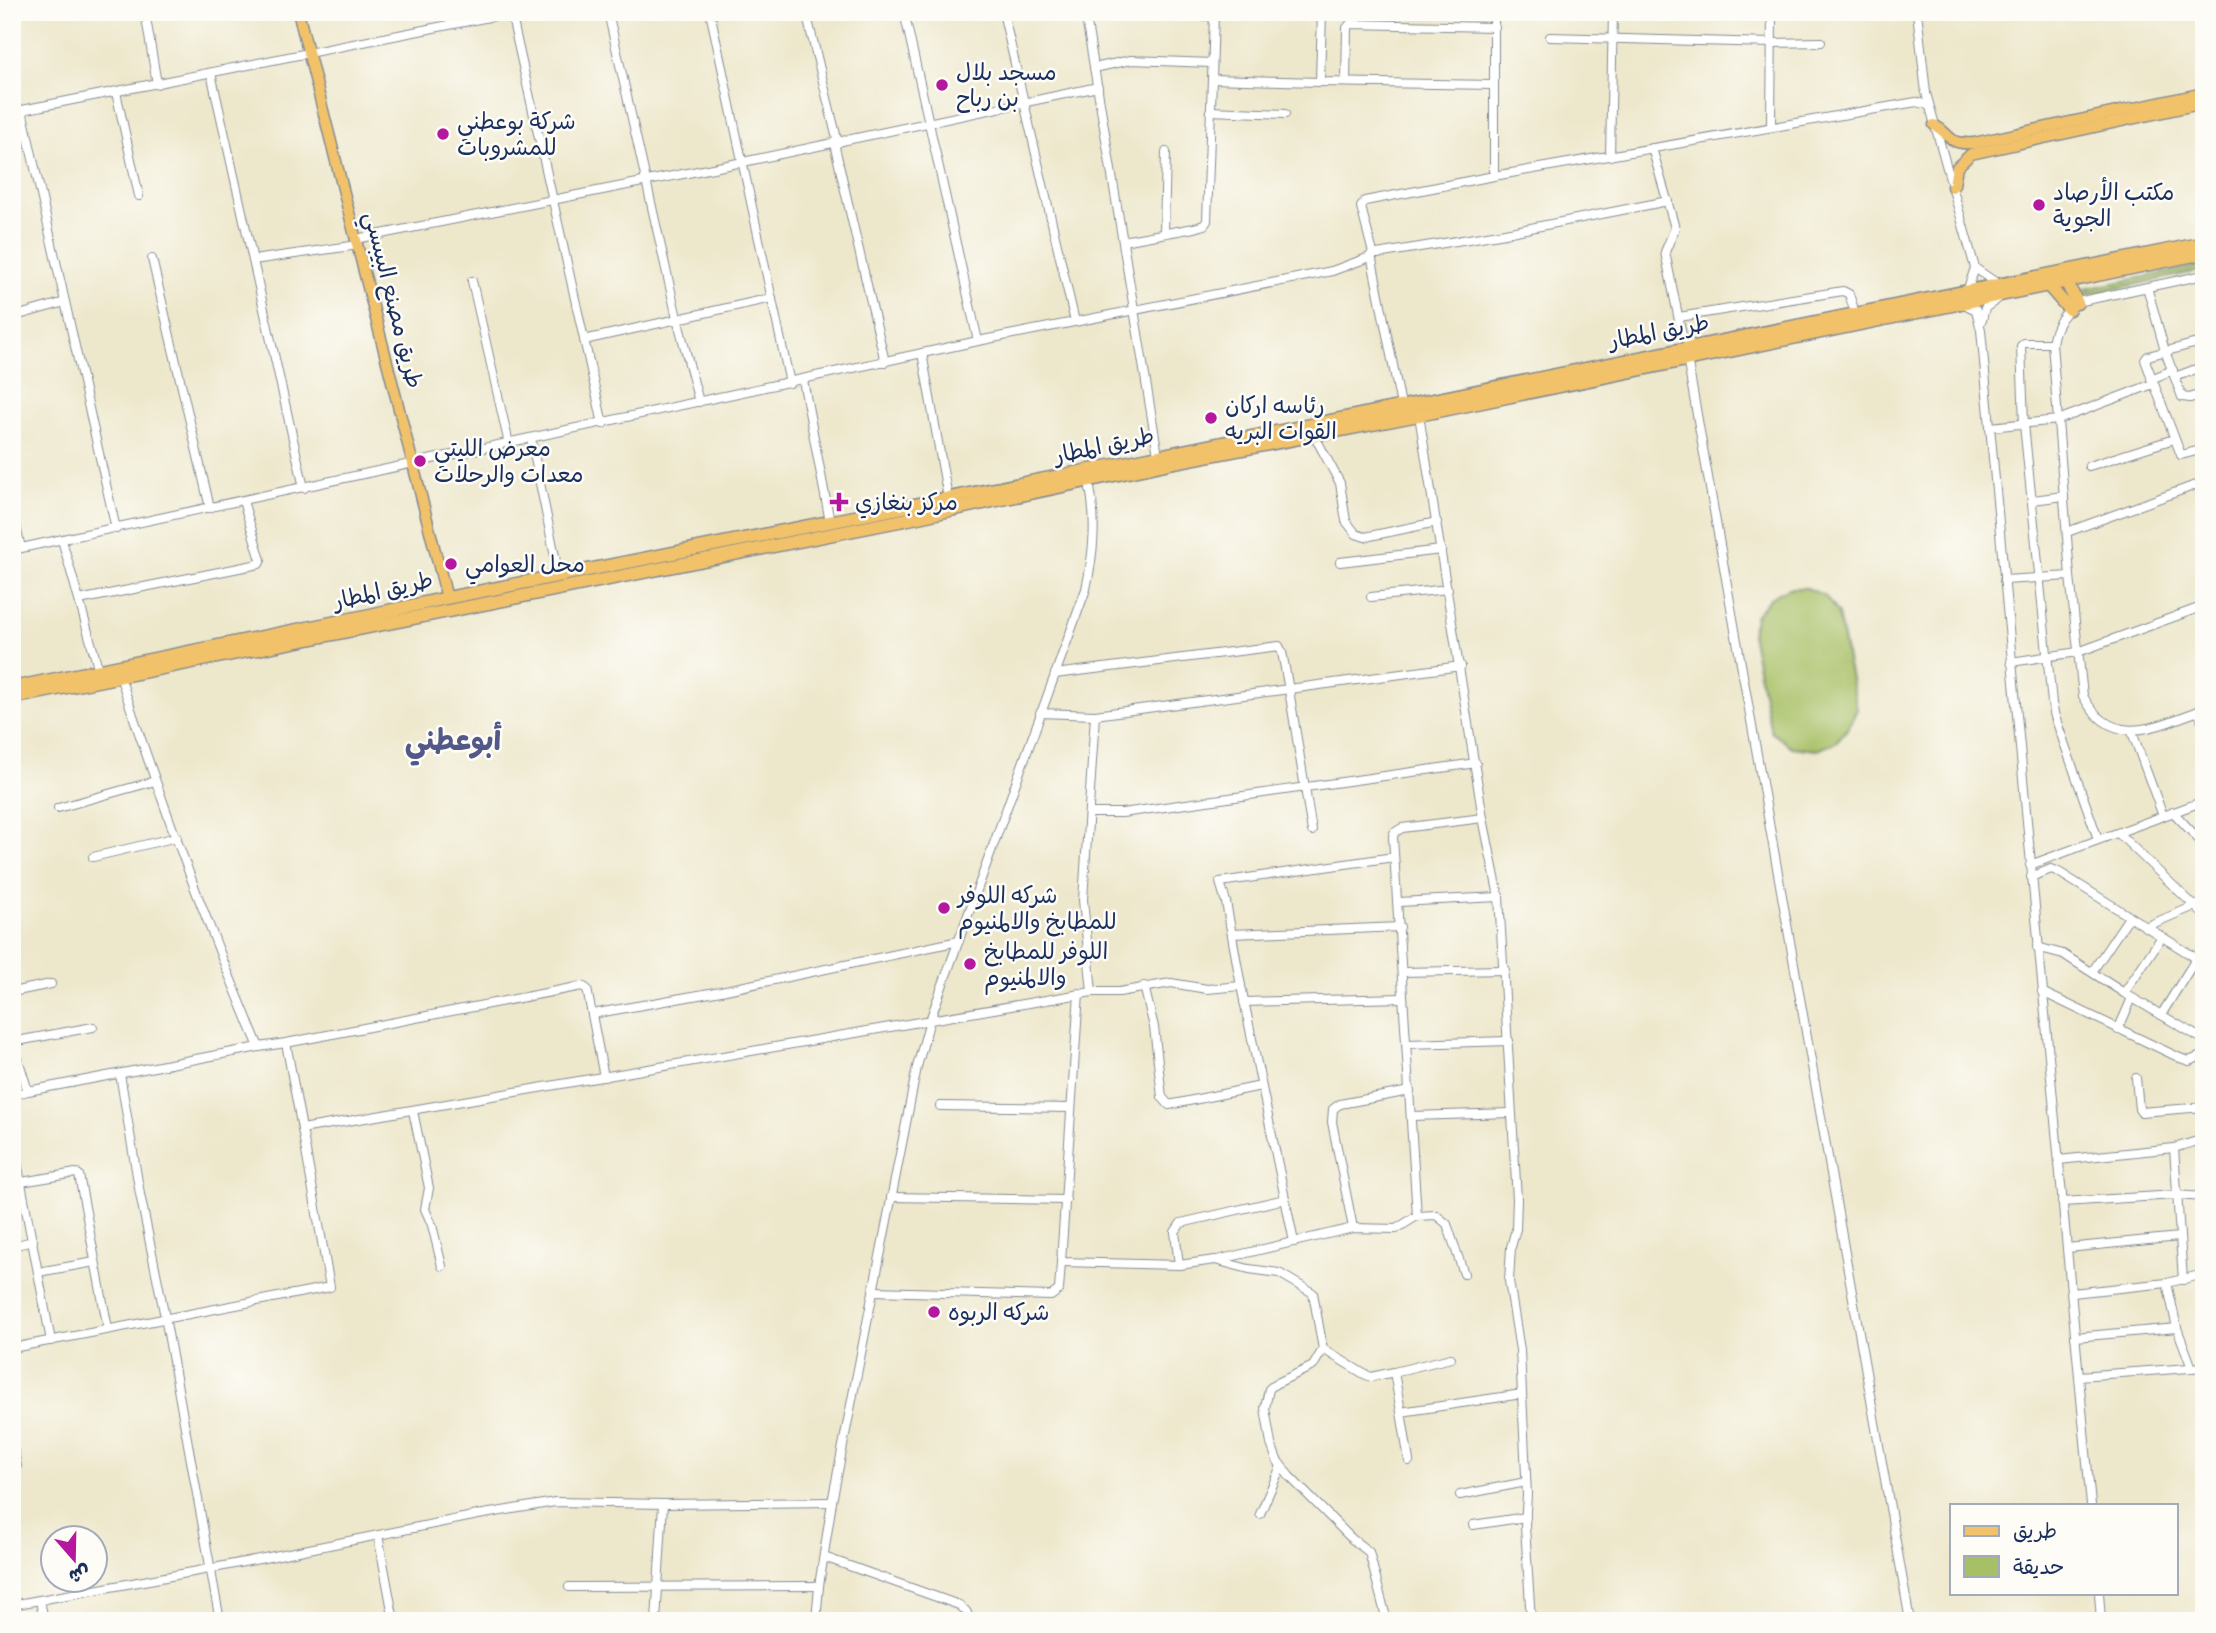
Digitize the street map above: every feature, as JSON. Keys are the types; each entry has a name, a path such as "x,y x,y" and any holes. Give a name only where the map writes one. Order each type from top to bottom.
{"highway":[{"name":"طريق المطار","path":"12,698 120,676 198,655 447,598 2204,243"},
{"name":"طريق المطار","path":"12,688 198,655 1089,482 2204,253"},
{"path":"2066,281 2073,306"},
{"path":"2048,285 2073,306"}],"main road":[{"name":"طريق مصنع البيبسي","path":"298,12 447,598"},
{"path":"1934,125 1952,140 1962,144 1973,143 2203,98"},
{"path":"1952,187 1961,162 1977,152 2203,98"}],"street":[{"path":"145,12 157,84"},
{"path":"608,12 677,318 699,402"},
{"path":"710,12 790,383"},
{"path":"806,12 885,362"},
{"path":"904,12 978,341"},
{"path":"1003,12 1074,322"},
{"path":"1085,12 1158,455"},
{"path":"1320,82 1322,12"},
{"path":"1494,12 1494,176"},
{"path":"1610,156 1613,12"},
{"path":"1771,126 1772,12"},
{"path":"1917,12 1928,104 1975,268 1967,291"},
{"path":"12,112 513,13 603,424"},
{"path":"1123,241 1204,225 1207,221 1214,14 1134,13"},
{"path":"1346,82 1347,28 1350,24 1495,27"},
{"path":"1550,37 1821,42"},
{"path":"1094,68 1135,60 1212,63"},
{"path":"211,73 304,488"},
{"path":"1212,79 1493,85"},
{"path":"253,260 357,242 1098,87"},
{"path":"116,92 139,196"},
{"path":"1916,102 1926,93"},
{"path":"1401,405 1361,207 1365,201 1771,126 1916,102 1928,104"},
{"path":"22,110 116,529"},
{"path":"1210,111 1285,114"},
{"path":"1651,148 1675,228 1665,252 1682,335 1693,346"},
{"path":"1164,233 1166,152"},
{"path":"12,509 17,549 978,341 1332,271 1372,255 1505,233 1668,201"},
{"path":"152,259 210,509"},
{"path":"1975,268 1998,285"},
{"path":"2204,275 2073,306 2054,332 2052,343 2070,576 2084,696 2091,710 2099,718 2132,732 2201,710 2204,726"},
{"path":"472,281 509,444"},
{"path":"2147,287 2165,351 2182,397 2186,399 2204,393"},
{"path":"1679,317 1843,290 1849,294 1855,313"},
{"path":"2015,292 1987,305 1982,315 1981,330 2091,1504"},
{"path":"584,340 772,298"},
{"path":"12,317 65,302"},
{"path":"1960,303 1974,308 1981,330"},
{"path":"1673,350 1682,335"},
{"path":"2052,343 2024,343 2021,346 2024,424 2055,717 2098,839"},
{"path":"2204,359 2199,346 2196,345 2145,358 2182,456 2204,449"},
{"path":"922,354 948,498"},
{"path":"1687,358 1910,1621"},
{"path":"1990,427 2058,420 2152,382 2204,366"},
{"path":"803,380 830,522"},
{"path":"1419,415 1461,666 1483,818 1499,897 1517,1199 1509,1281 1520,1350 1531,1621"},
{"path":"1314,435 1325,460 1340,483 1346,521 1356,534 1365,537 1437,522"},
{"path":"531,439 559,576"},
{"path":"2089,466 2174,439"},
{"path":"816,1621 832,1502 917,1067 930,1020 1082,603 1089,573 1095,511 1089,482"},
{"path":"2067,532 2204,482"},
{"path":"2033,500 2064,496"},
{"path":"79,600 259,564 261,560 243,501"},
{"path":"62,540 99,671"},
{"path":"1340,562 1441,550"},
{"path":"2004,580 2070,576"},
{"path":"1371,597 1448,589"},
{"path":"2011,663 2078,652 2204,606"},
{"path":"1055,674 1279,646 1289,690 1312,831"},
{"path":"1041,713 1095,715 1461,666"},
{"path":"120,676 155,781 214,941 259,1047"},
{"path":"1092,992 1083,900 1095,715"},
{"path":"2132,732 2163,816"},
{"path":"1090,813 1122,813 1476,763"},
{"path":"58,808 155,781"},
{"path":"2030,865 2204,801"},
{"path":"2173,812 2204,845"},
{"path":"1417,1216 1393,838 1398,830 1483,818"},
{"path":"2118,833 2204,915"},
{"path":"93,857 177,837"},
{"path":"1294,1242 1220,882 1394,857"},
{"path":"2031,877 2051,869 2057,870 2200,961 2161,1015"},
{"path":"1398,902 1499,897"},
{"path":"2145,927 2204,902"},
{"path":"2092,972 2129,917"},
{"path":"1232,934 1400,928"},
{"path":"2118,1030 2128,996 2161,938"},
{"path":"592,1014 722,991 959,941"},
{"path":"2038,947 2063,954 2204,1040"},
{"path":"1402,972 1505,970"},
{"path":"302,1129 1079,993 1119,992 1171,983 1207,989 1241,986"},
{"path":"12,992 51,984"},
{"path":"12,1094 584,986 587,989 604,1077"},
{"path":"1144,986 1154,1027 1164,1102 1169,1105 1261,1086"},
{"path":"2042,992 2180,1058 2189,1061 2204,1055"},
{"path":"873,1291 1051,1296 1059,1290 1079,993"},
{"path":"1244,1002 1403,998"},
{"path":"27,1091 12,1041 93,1027"},
{"path":"1407,1044 1509,1041"},
{"path":"12,1348 330,1287 286,1043"},
{"path":"120,1074 220,1621"},
{"path":"2136,1077 2138,1109 2141,1112 2201,1107 2204,1097"},
{"path":"1353,1228 1332,1122 1333,1110 1340,1104 1410,1091"},
{"path":"940,1106 1071,1108"},
{"path":"413,1111 429,1188 425,1209 432,1225 442,1266"},
{"path":"1412,1116 1511,1112"},
{"path":"12,1136 51,1340"},
{"path":"2059,1160 2174,1148 2204,1139"},
{"path":"2174,1148 2183,1280"},
{"path":"21,1182 79,1174 108,1329"},
{"path":"2062,1202 2176,1195 2204,1197"},
{"path":"891,1197 1066,1200"},
{"path":"1179,1265 1175,1232 1181,1223 1285,1199"},
{"path":"1062,1262 1179,1265 1215,1260 1353,1228 1396,1229 1417,1216 1436,1215 1447,1224 1464,1274"},
{"path":"2067,1248 2179,1237"},
{"path":"12,1246 33,1241"},
{"path":"1215,1260 1248,1269 1279,1273 1309,1289 1314,1297 1322,1349 1313,1366 1275,1384 1268,1393 1265,1408 1272,1449 1281,1466 1352,1539 1369,1552 1387,1621"},
{"path":"38,1272 95,1262"},
{"path":"2071,1293 2167,1283 2204,1274"},
{"path":"2167,1283 2177,1328 2192,1368"},
{"path":"2075,1336 2177,1328"},
{"path":"1322,1349 1371,1377 1451,1358"},
{"path":"2079,1376 2204,1367"},
{"path":"1394,1373 1409,1461"},
{"path":"1401,1412 1522,1394"},
{"path":"12,1443 17,1466"},
{"path":"1260,1514 1281,1466"},
{"path":"1460,1495 1527,1482"},
{"path":"12,1605 555,1502 832,1502"},
{"path":"656,1621 663,1504"},
{"path":"1473,1525 1526,1517"},
{"path":"378,1535 394,1621"},
{"path":"824,1557 959,1605 971,1621"},
{"path":"569,1587 819,1586"},
{"path":"2099,1594 2101,1621"},
{"path":"40,1600 44,1621"}],"green space":[{"path":"2204,265 2204,270 2080,296 2080,290"},
{"path":"1788,588 1807,588 1825,596 1838,614 1857,709 1848,728 1836,742 1817,750 1792,747 1771,732 1751,634 1756,615 1770,598"}],"place":[{"name":"مسجد بلال بن رباح","path":"942,85"},
{"name":"شركة بوعطني للمشروبات","path":"443,134"},
{"name":"مكتب الأرصاد الجوية","path":"2039,205"},
{"name":"رئاسه اركان القوات البريه","path":"1211,418"},
{"name":"معرض الليتي معدات والرحلات","path":"420,461"},
{"name":"مركز بنغازي","path":"839,502"},
{"name":"محل العوامي","path":"451,564"},
{"name":"شركه اللوفر للمطابخ والالمنيوم","path":"944,908"},
{"name":"اللوفر للمطابخ والالمنيوم","path":"970,964"},
{"name":"شركه الربوه","path":"934,1312"}],"district":[{"name":"أبوعطني","path":"453,740"}]}
